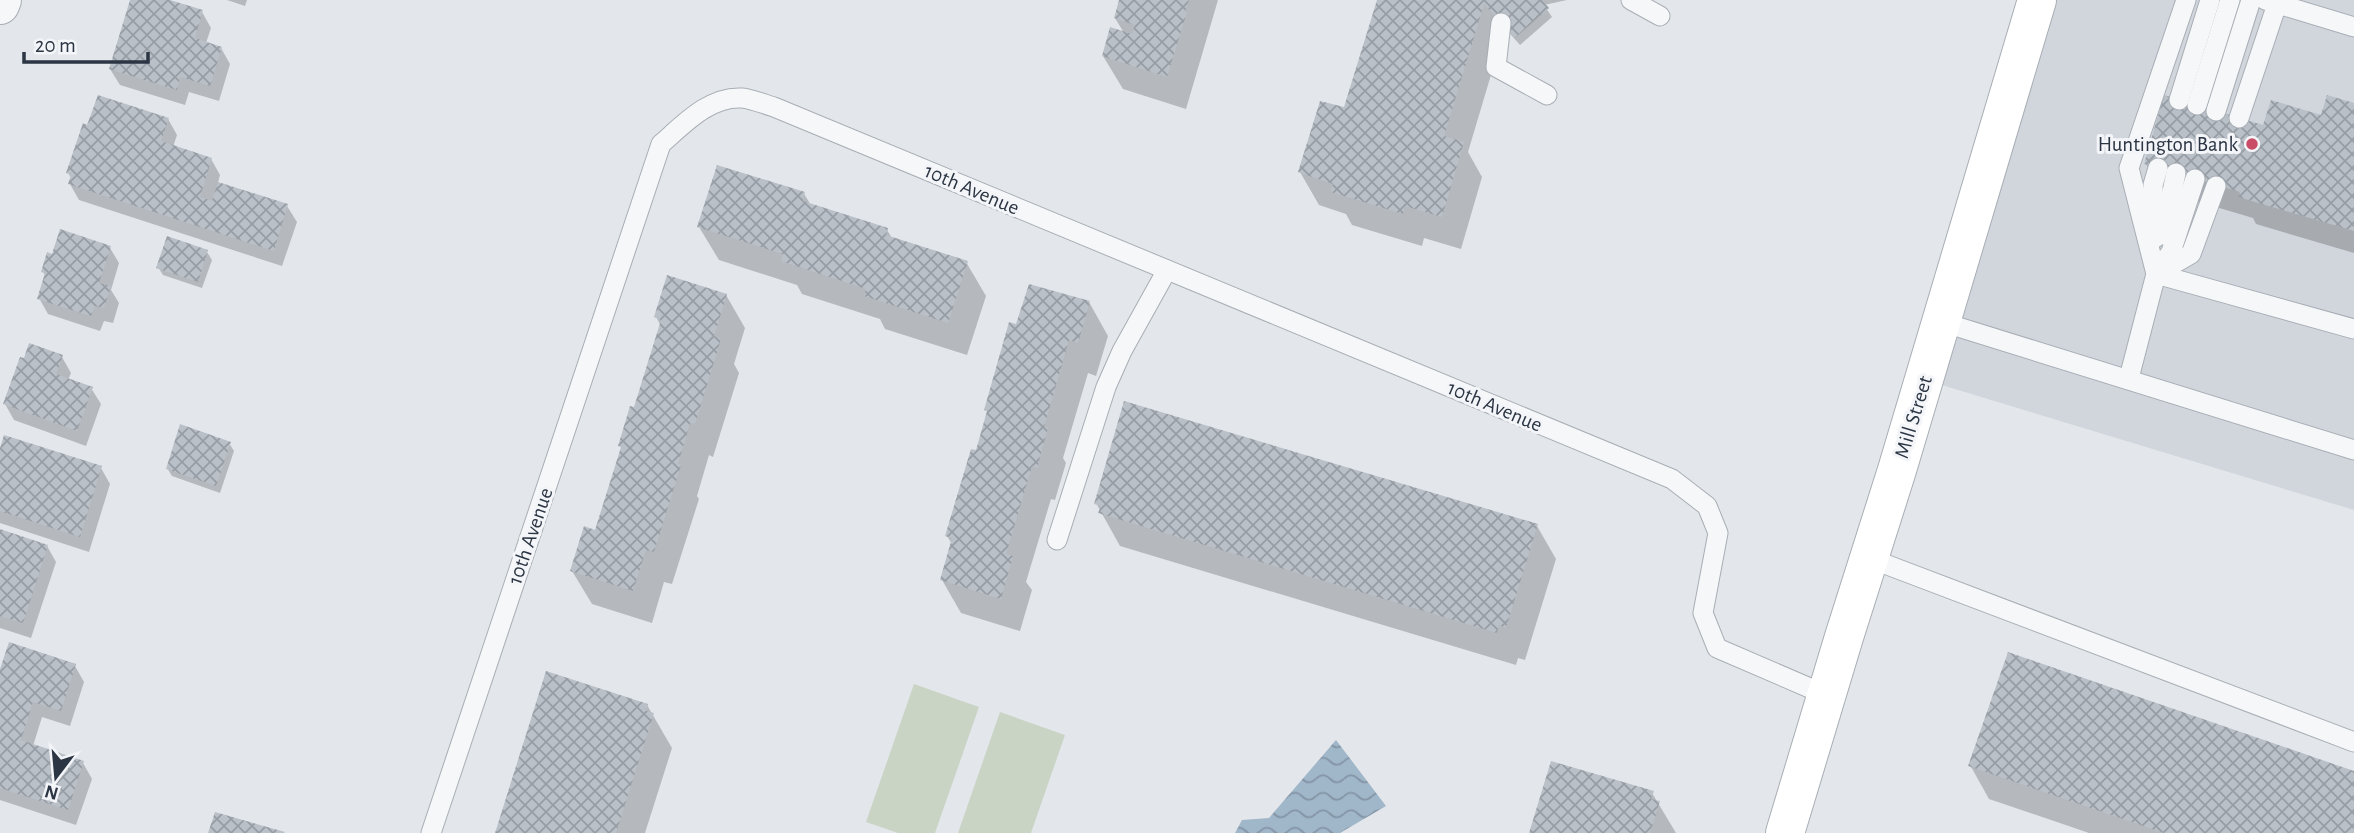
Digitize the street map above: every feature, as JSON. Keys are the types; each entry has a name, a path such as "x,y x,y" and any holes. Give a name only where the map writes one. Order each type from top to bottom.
{"main road":[{"name":"Mill Street","path":"1785,833 2038,0"}],"street":[{"path":"0,5 2,0"}],"lane":[{"path":"1632,0 1660,16"},
{"path":"2156,274 2129,168 2186,0"},
{"path":"2210,0 2188,102 2230,0"},
{"path":"2216,111 2251,0"},
{"path":"2239,118 2271,2 2354,27"},
{"path":"1501,23 1496,66 1547,95"},
{"name":"10th Avenue","path":"431,833 661,144 694,115 717,102 741,98 774,107 1672,479 1707,506 1718,533 1703,613 1717,648 1826,695"},
{"path":"2129,378 2156,274 2176,174"},
{"path":"2156,274 2191,254 2216,186"},
{"path":"1057,540 1106,387 1122,351 1167,270"},
{"path":"2156,274 2354,330"},
{"path":"1941,322 2129,378 2354,450"},
{"path":"1869,558 2354,742"}],"shaded area":[{"path":"2045,0 2354,0 2354,510 1935,383"}],"green space":[{"path":"914,684 979,707 935,833 898,833 866,822"},
{"path":"1000,712 1065,735 1031,833 958,833"}],"water":[{"path":"1336,740 1386,806 1340,833 1235,833 1242,820 1269,818"}],"building":[{"path":"130,0 170,0 203,10 195,38 222,47 210,86 180,77 177,90 109,69"},
{"path":"1119,0 1189,0 1167,77 1102,56 1110,27 1132,34 1135,25 1114,18"},
{"path":"1377,0 1542,0 1549,8 1515,38 1484,4 1444,136 1464,142 1442,217 1405,206 1403,214 1331,192 1333,184 1298,172 1320,101 1344,107"},
{"path":"98,95 169,118 161,141 212,158 200,197 212,201 218,182 288,204 274,251 68,184 71,175 66,173 83,123 87,125"},
{"name":"Huntington Bank","path":"2164,95 2263,125 2271,100 2321,115 2327,95 2354,103 2354,231 2238,197 2240,192 2144,164"},
{"path":"717,165 805,192 803,201 888,228 886,235 968,261 948,323 864,296 866,289 781,261 783,254 697,227"},
{"path":"60,229 111,246 99,283 111,286 104,308 95,306 91,316 37,299 45,273 41,272 47,252 52,254"},
{"path":"167,236 208,250 198,282 156,268"},
{"path":"667,275 727,294 714,336 721,339 695,424 690,423 678,464 681,465 654,552 646,550 633,591 570,571 584,526 595,530 621,447 618,446 630,406 634,407 661,320 654,317"},
{"path":"1029,284 1090,301 1078,343 1069,340 1044,427 1048,428 1037,468 1032,466 1006,554 1013,556 1001,599 940,580 952,538 945,536 971,449 976,450 987,411 984,410 1009,322 1016,324"},
{"path":"29,343 63,355 56,374 93,387 77,431 3,404 20,357 24,358"},
{"path":"1124,401 1538,524 1506,628 1499,625 1497,633 1098,513 1101,506 1094,504"},
{"path":"180,424 231,442 216,486 166,469"},
{"path":"4,435 102,466 80,537 0,511 0,448"},
{"path":"0,529 48,545 23,623 0,616"},
{"path":"9,642 76,664 61,711 33,702 21,740 84,761 68,810 0,788 0,669"},
{"path":"2008,652 2354,771 2354,833 2164,833 1968,766"},
{"path":"546,671 648,704 646,711 654,713 616,833 495,833"},
{"path":"1551,761 1654,791 1651,799 1660,801 1650,833 1529,833"},
{"path":"215,812 285,832 208,833"}],"place":[{"name":"Huntington Bank","path":"2252,144"}]}
